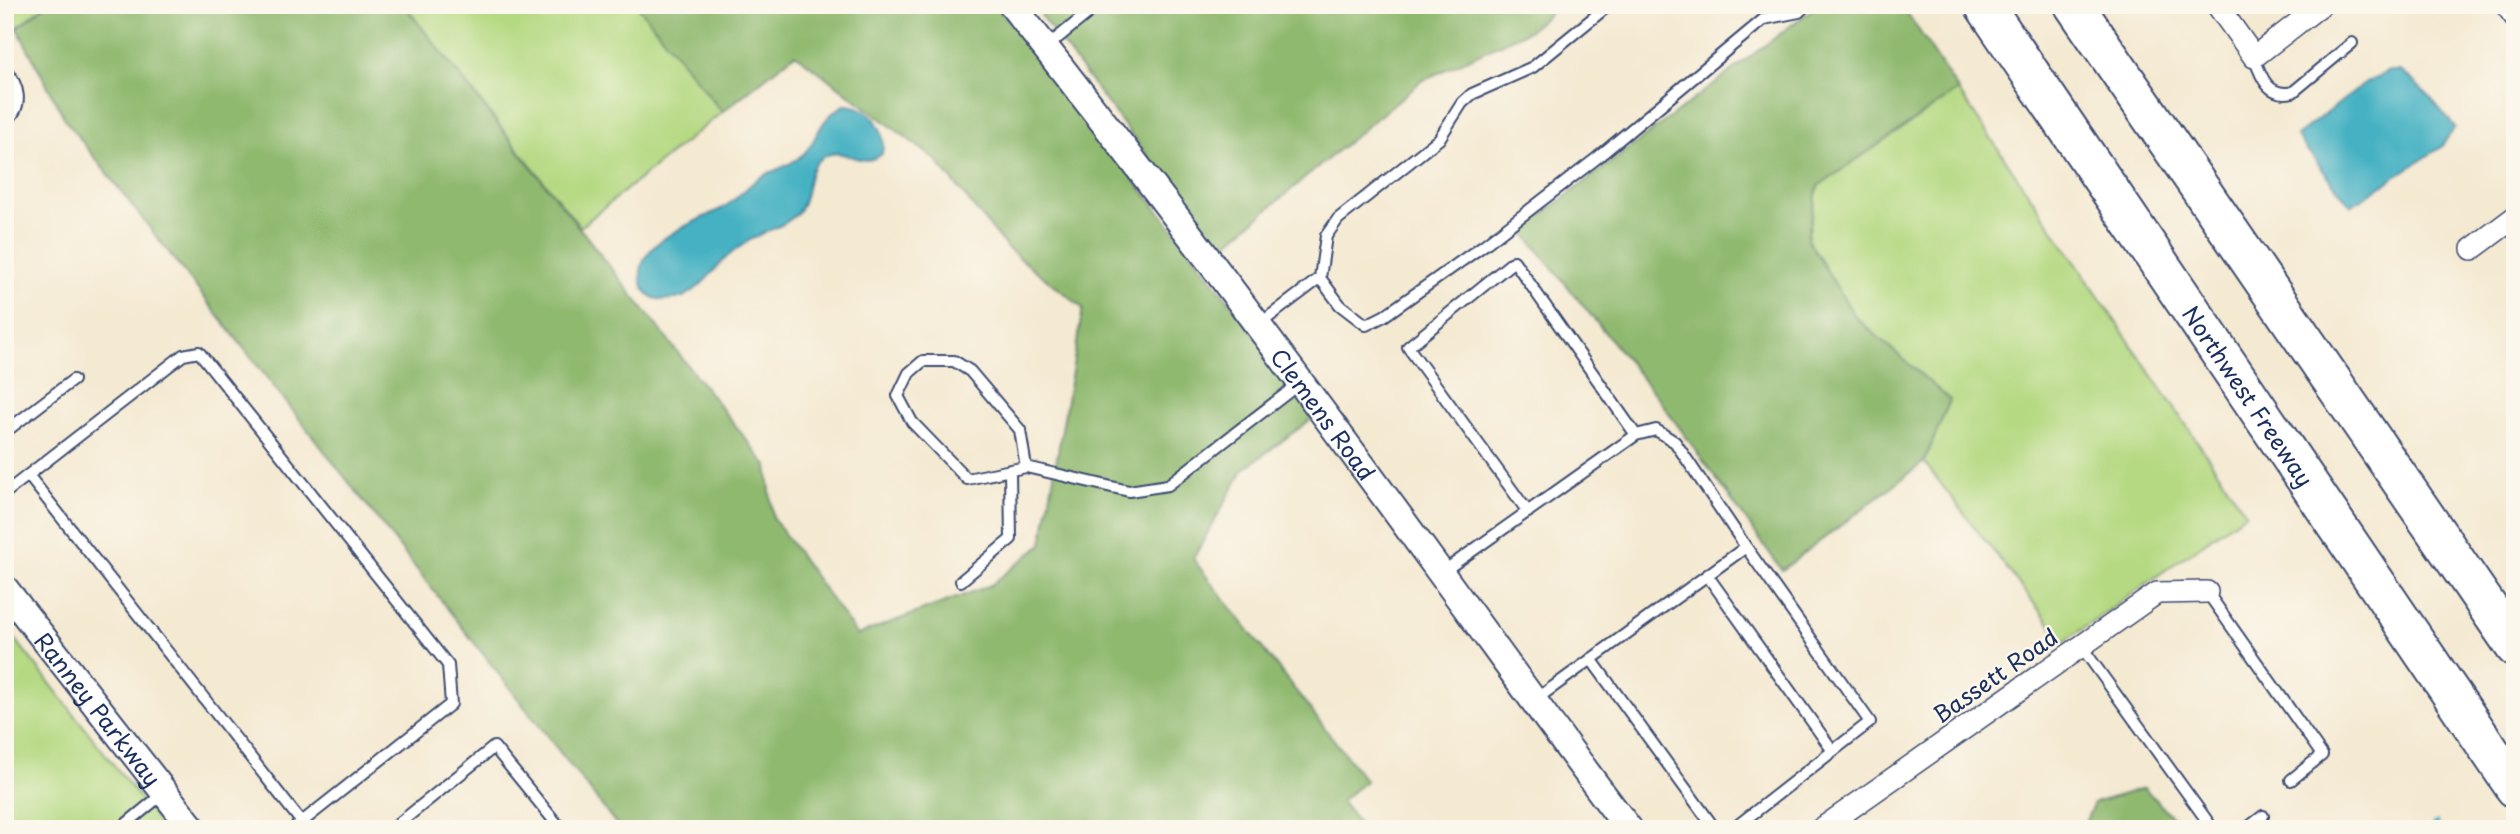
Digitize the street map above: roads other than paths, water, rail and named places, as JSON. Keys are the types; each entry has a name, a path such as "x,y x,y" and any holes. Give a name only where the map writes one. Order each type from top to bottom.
{"highway":[{"name":"Northwest Freeway","path":"1984,5 2515,788"},
{"path":"2074,5 2515,647"},
{"path":"2437,672 2515,818"}],"street":[{"name":"Clemens Road","path":"1012,5 1148,178 1441,573 1532,702 1629,829"},
{"path":"2217,5 2254,57 2321,5"},
{"path":"2506,5 2515,17"},
{"path":"2472,249 2515,217"},
{"name":"Ranney Parkway","path":"5,589 193,829"},
{"name":"Bassett Road","path":"1821,829 2157,593 2207,592"}],"lane":[{"path":"1045,48 1098,5"},
{"path":"1257,326 1320,278 1326,236 1338,219 1439,139 1462,103 1472,94 1533,67 1609,5"},
{"path":"1320,278 1340,305 1366,326 1384,316 1485,245 1597,158 1764,19 1799,12 1806,5"},
{"path":"2254,57 2260,74 2274,92 2282,95 2293,92 2353,43"},
{"path":"5,68 18,89 18,104 13,116 5,122"},
{"path":"1528,512 1408,347 1514,261 1636,435"},
{"path":"5,493 28,475 183,355 199,352 448,665 451,704 301,826 28,475"},
{"path":"1026,467 1020,430 970,371 954,361 923,361 909,373 898,396 912,422 967,479 1026,467 1129,491 1168,485 1300,383"},
{"path":"5,432 73,380"},
{"path":"1441,573 1636,435 1656,430 1675,442 1870,722 1733,829"},
{"path":"961,581 1011,539 1010,470"},
{"path":"1532,702 1746,547"},
{"path":"1707,575 1833,751"},
{"path":"2207,592 2322,755 2291,780"},
{"path":"2081,646 2213,829"},
{"path":"1591,659 1715,829"},
{"path":"392,829 494,747 561,829"},
{"path":"120,829 165,792"},
{"path":"2246,829 2263,816"}],"water":[{"path":"2389,71 2402,71 2429,96 2455,127 2441,147 2351,206 2296,136 2367,82"},
{"path":"845,105 862,109 875,120 882,136 882,154 866,160 839,153 823,157 813,167 800,209 789,220 737,249 689,294 663,300 647,293 641,282 642,266 657,244 683,227 723,208 760,178 797,159 810,147 827,119"}],"waterway":[{"path":"2429,829 2437,824"}]}
